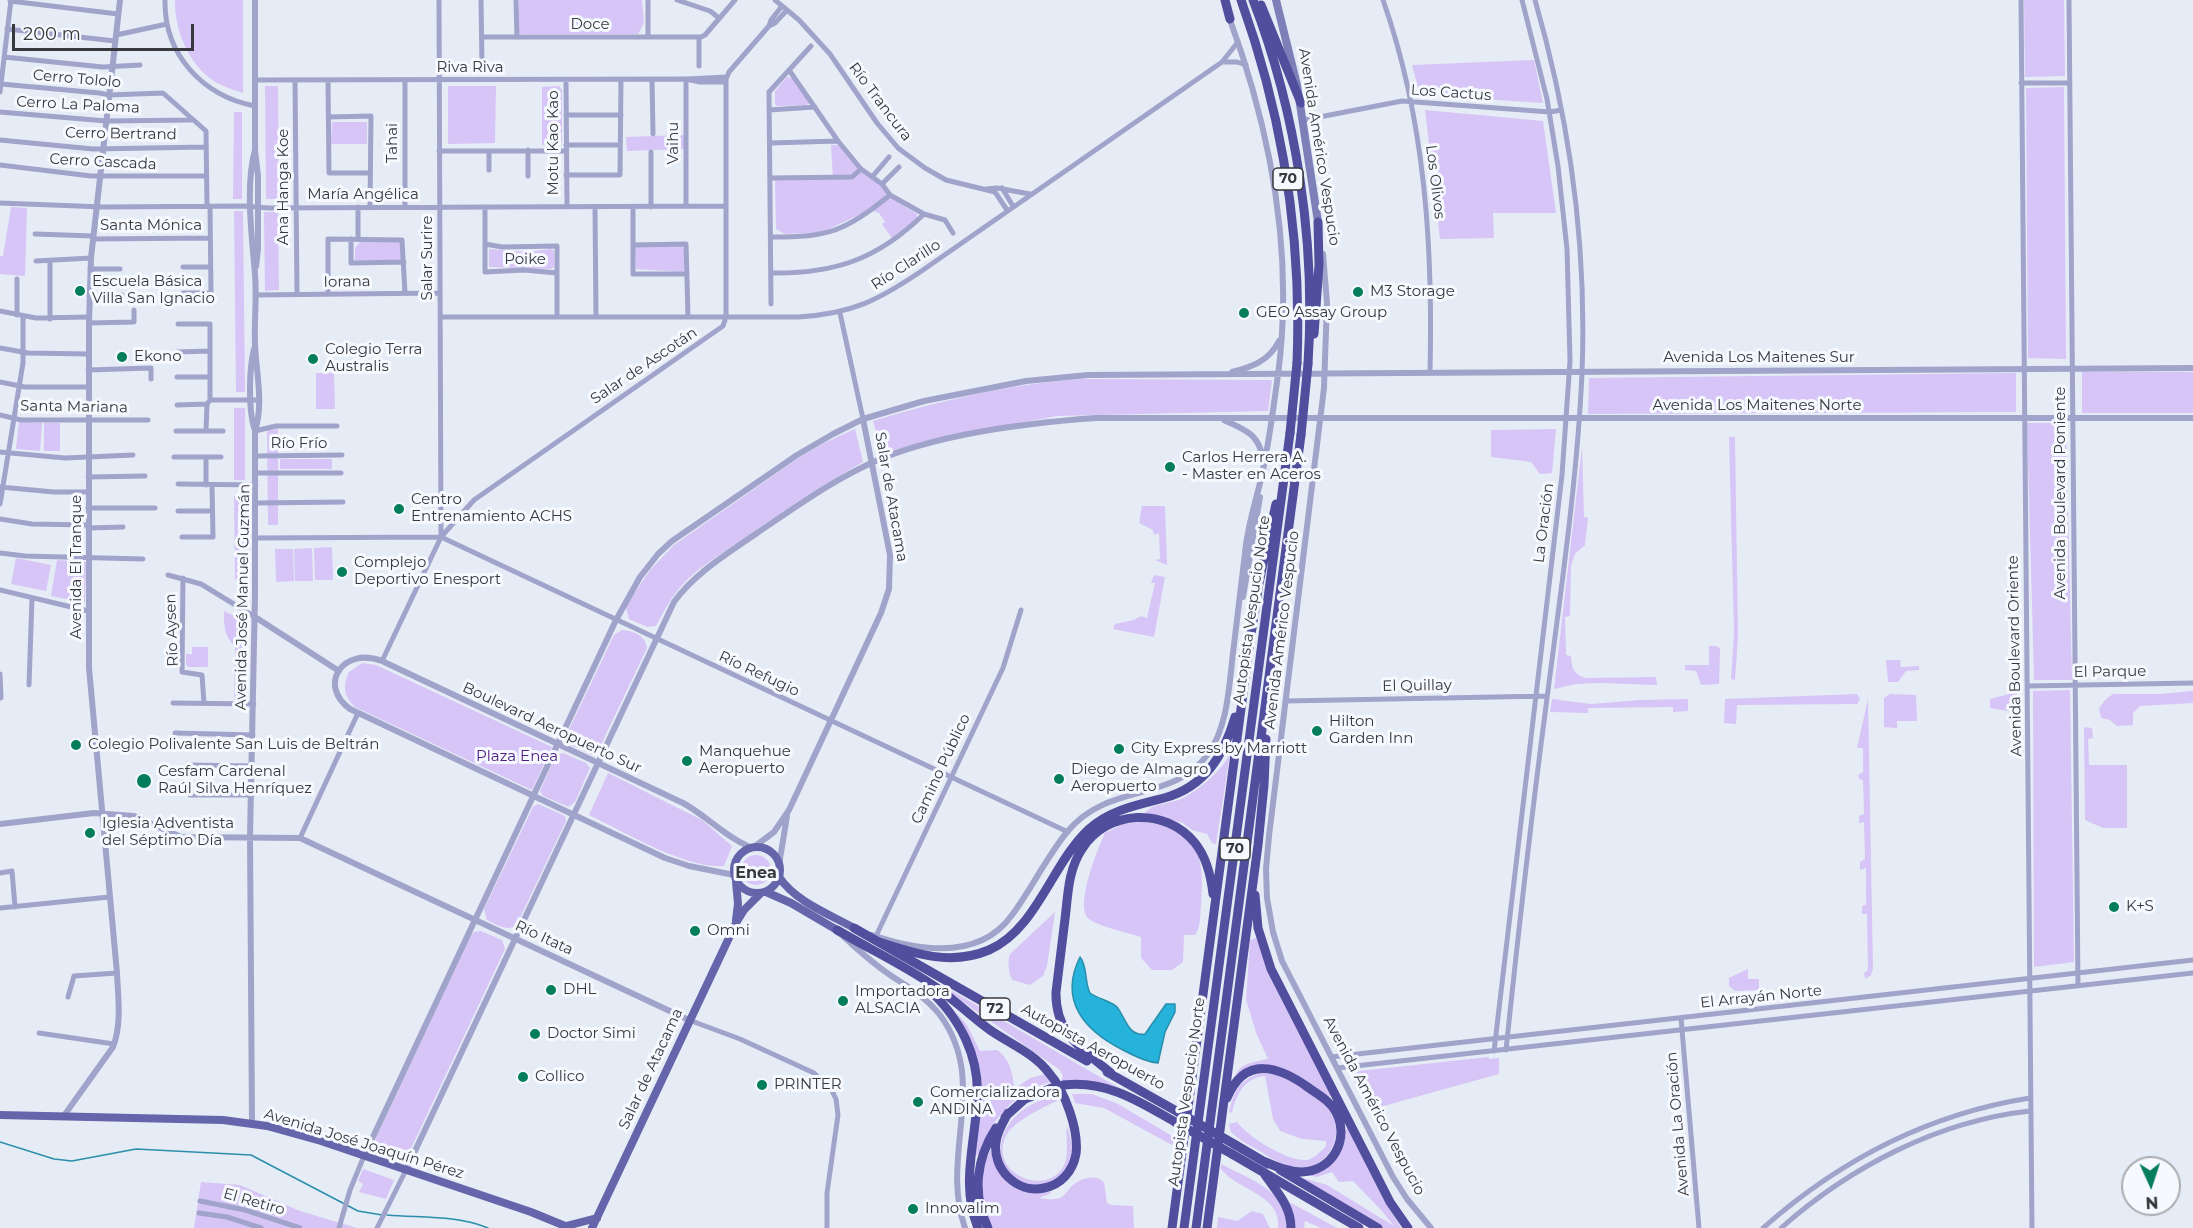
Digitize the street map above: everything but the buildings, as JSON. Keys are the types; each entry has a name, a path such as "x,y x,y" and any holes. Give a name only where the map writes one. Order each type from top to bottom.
{"highway":[{"path":"1223,0 1230,19"},
{"name":"Autopista Vespucio Norte","path":"1184,1228 1286,470 1297,363 1298,278 1287,172 1271,97 1256,42 1241,0"},
{"name":"Autopista Vespucio Norte","path":"1196,1228 1309,361 1308,266 1299,176 1277,75 1253,0"},
{"path":"1258,0 1301,102"},
{"path":"1309,361 1317,309 1318,222"},
{"path":"1172,1228 1259,583 1276,504 1286,470"},
{"path":"1207,1228 1265,775 1268,689"},
{"path":"877,939 922,955 952,959 980,954 1005,941 1027,918 1061,863 1089,829 1114,812 1181,792 1207,772 1219,758 1228,741 1243,692"},
{"path":"1112,1074 1073,1042 1064,1029 1057,1008 1056,992 1070,877 1082,849 1102,829 1122,819 1153,818 1173,825 1191,838 1206,861 1214,914"},
{"path":"1257,845 1256,913 1265,956 1382,1186 1408,1228"},
{"name":"Autopista Aeropuerto","path":"854,928 877,939 1378,1228"},
{"path":"837,930 940,990 982,1024 1034,1058 1054,1078 1067,1105 1075,1133 1076,1146 1072,1167 1060,1181 1044,1188 1028,1188 1014,1183 1003,1173 997,1158 996,1143 1008,1113"},
{"path":"908,971 948,1009 961,1029 972,1053 978,1094 969,1164 969,1185 972,1211 978,1228"},
{"path":"1222,1115 1230,1091 1239,1079 1249,1072 1265,1068 1282,1071 1294,1077 1332,1106 1340,1121 1341,1137 1336,1153 1326,1164 1314,1170 1300,1172 1263,1161"},
{"name":"Autopista Aeropuerto","path":"1008,1113 1025,1099 1064,1085 1094,1085 1116,1091 1232,1154 1359,1228"},
{"path":"988,1228 978,1197 979,1164 988,1142 1008,1113"},
{"path":"1262,1171 1287,1206 1291,1228"},
{"path":"1211,1200 1214,1228"},
{"path":"1166,1228 1174,1209"}],"main road":[{"name":"Avenida Américo Vespucio","path":"1275,0 1291,54 1301,102 1318,222"},
{"path":"763,892 775,884 779,877 780,866 771,851 763,847 752,847 742,852 736,859 735,878 748,891 763,892 791,903 837,930"},
{"path":"779,877 790,890 800,897 854,928"},
{"name":"Salar de Atacama","path":"735,878 738,904 736,922"},
{"name":"Salar de Atacama","path":"592,1228 736,922 744,910 763,892"},
{"name":"Avenida José Joaquín Pérez","path":"0,1115 39,1114 63,1118 223,1120 252,1123 298,1134 531,1212 568,1227"},
{"path":"568,1227 597,1218"}],"street":[{"name":"Avenida El Tranque","path":"63,1118 99,1069 114,1044 118,1017 117,973 90,679 88,354 90,269 120,0"},
{"path":"165,0 167,24 181,58 198,80 228,99 255,106"},
{"name":"Avenida José Manuel Guzmán","path":"252,1123 250,836 254,704 256,456 252,419 258,365 255,347 255,274 258,249 255,207 258,168 255,150 255,0"},
{"name":"Salar Surire","path":"439,0 441,537"},
{"path":"481,0 482,66"},
{"path":"516,0 517,37"},
{"path":"648,0 648,36"},
{"path":"677,0 710,11 719,18"},
{"path":"699,66 699,37 705,35 735,0"},
{"name":"Río Trancura","path":"775,0 804,24 830,54 877,123 898,148 909,157 946,180 985,189 1002,188 1031,194"},
{"name":"Los Olivos","path":"1383,0 1399,49 1411,101 1426,208 1432,307 1430,372"},
{"name":"La Oración","path":"1494,1051 1562,475 1569,371 1566,231 1550,112 1522,0"},
{"name":"La Oración","path":"1506,1050 1579,419 1582,371 1579,239 1572,172 1562,110 1535,0"},
{"name":"Avenida Boulevard Oriente","path":"2020,0 2032,1228"},
{"name":"Avenida Boulevard Poniente","path":"2069,0 2078,986"},
{"path":"0,92 11,1 118,14"},
{"path":"726,317 726,79 769,26 771,20 785,8"},
{"path":"877,939 913,946 946,948 966,946 997,932 1012,915 1068,832 1083,816 1102,804 1120,797 1162,787 1190,773 1206,756 1216,738 1223,718 1238,612 1251,556 1278,374 1281,335 1282,262 1266,138 1246,64 1230,19"},
{"path":"7,29 115,38 167,24"},
{"name":"Doce","path":"482,37 699,37"},
{"name":"Río Clarillo","path":"440,317 798,317 840,313 891,291 1222,63 1238,42"},
{"path":"771,304 769,92 811,46"},
{"path":"4,57 112,67 140,65"},
{"path":"1222,63 1246,64"},
{"path":"789,70 838,141 861,169 882,184 890,195 924,214 945,220 953,233"},
{"path":"652,79 653,134"},
{"name":"Vaihu","path":"686,79 686,206"},
{"name":"Riva Riva","path":"255,80 726,79"},
{"name":"Ana Hanga Koe","path":"295,80 297,294"},
{"path":"328,80 329,173 370,173"},
{"name":"Tahai","path":"405,80 405,207"},
{"name":"Motu Kao Kao","path":"566,80 567,207"},
{"path":"566,175 620,175 621,80"},
{"path":"2021,83 2070,82"},
{"name":"Cerro Tololo","path":"1,84 109,95 163,93 206,131 211,293 183,292"},
{"name":"Los Cactus","path":"1304,120 1394,102 1411,101 1550,112 1562,110"},
{"path":"769,110 815,107"},
{"name":"Cerro La Paloma","path":"0,112 106,121 191,120"},
{"path":"566,115 621,115"},
{"path":"328,117 370,116 370,207"},
{"name":"Cerro Bertrand","path":"0,140 102,149 206,147"},
{"path":"770,143 838,141"},
{"path":"440,151 528,150 620,145"},
{"path":"872,177 898,148"},
{"path":"528,150 528,176"},
{"path":"489,151 489,170"},
{"path":"651,152 651,207"},
{"path":"882,184 909,157"},
{"name":"Cerro Cascada","path":"0,165 99,177 206,176"},
{"path":"771,178 852,177 861,169"},
{"path":"1002,188 1014,206"},
{"path":"985,189 996,193 1007,210"},
{"path":"771,237 821,235 841,229 863,216 890,195"},
{"name":"María Angélica","path":"0,203 296,208 726,206"},
{"path":"358,207 358,239"},
{"name":"Poike","path":"485,207 485,272 524,270 557,273"},
{"path":"595,207 596,317"},
{"path":"633,207 633,274 687,274"},
{"path":"771,273 811,272 850,264 874,252 908,229 924,214"},
{"name":"Avenida Américo Vespucio","path":"1318,222 1327,303 1325,373 1267,855 1267,898 1273,932 1282,961 1400,1188 1431,1228"},
{"name":"Santa Mónica","path":"35,234 210,238"},
{"path":"328,294 328,239 402,240 405,293"},
{"path":"351,239 351,263 404,262"},
{"name":"Poike","path":"485,244 502,247 557,246 557,317"},
{"path":"633,245 686,244 688,317"},
{"path":"36,261 51,262 91,258"},
{"path":"50,319 51,262"},
{"path":"183,267 210,267"},
{"path":"90,269 120,269"},
{"path":"0,504 23,352 17,279"},
{"name":"Iorana","path":"255,295 440,293"},
{"path":"89,296 122,296"},
{"path":"0,312 50,319 134,322 134,310"},
{"name":"Salar de Atacama","path":"752,847 774,832 789,810 881,613 890,588 889,546 840,313"},
{"name":"Salar de Ascotán","path":"382,661 441,537 474,500 488,488 719,330 726,317"},
{"path":"178,324 210,324 210,377 206,431"},
{"path":"1222,375 1247,368 1265,359 1276,347 1281,335"},
{"path":"0,348 23,352 88,354"},
{"path":"177,351 210,351"},
{"path":"88,370 151,368 151,379"},
{"name":"Avenida Los Maitenes Sur","path":"364,1156 616,620 640,577 658,554 672,541 797,455 863,419 932,399 1049,378 1088,375 2193,368"},
{"path":"177,377 210,377"},
{"path":"0,382 19,386 88,387"},
{"path":"177,405 255,400"},
{"name":"Santa Mariana","path":"0,415 14,418 148,420"},
{"name":"Avenida Los Maitenes Norte","path":"406,1170 655,638 674,602 700,574 816,494 873,463 905,450 938,442 1038,423 1096,418 2193,418"},
{"path":"1220,418 1242,428 1254,437 1260,446 1264,464"},
{"path":"255,431 276,426 337,426"},
{"path":"176,431 223,431"},
{"path":"0,452 57,458 133,455"},
{"name":"Río Frío","path":"256,456 342,455"},
{"path":"174,457 221,457"},
{"path":"182,537 213,537 206,457"},
{"path":"256,473 341,473"},
{"path":"88,477 145,476"},
{"path":"178,484 256,485"},
{"path":"1,487 54,492 88,492"},
{"path":"256,503 343,502"},
{"path":"88,508 155,508"},
{"path":"178,511 212,511"},
{"path":"441,516 446,522 452,523"},
{"path":"0,519 32,524 123,527"},
{"path":"256,538 441,537"},
{"name":"Río Refugio","path":"441,537 1068,832"},
{"path":"0,553 143,559"},
{"path":"168,575 209,588 339,671 336,682 338,695 345,706 358,713 674,861 735,878"},
{"name":"Río Aysen","path":"183,578 182,672 202,675 204,703"},
{"path":"0,590 88,611"},
{"path":"28,685 32,598"},
{"name":"Camino Público","path":"877,939 920,842 1003,668 1021,610"},
{"name":"Boulevard Aeropuerto Sur","path":"339,671 350,660 360,656 382,661 696,811 730,836 752,847"},
{"path":"0,674 1,698"},
{"name":"El Parque","path":"2028,686 2193,683"},
{"name":"El Quillay","path":"1286,701 1547,696"},
{"path":"173,703 254,704"},
{"path":"300,838 358,713"},
{"path":"175,733 253,735"},
{"path":"187,765 252,766"},
{"path":"190,795 252,795"},
{"name":"Salar de Atacama","path":"780,866 789,810"},
{"name":"Río Itata","path":"0,824 102,813 134,816 175,836 300,838 689,1020 740,1039 804,1069 821,1078 831,1089 836,1100 838,1115 827,1193 827,1228"},
{"path":"0,873 12,872 15,907"},
{"path":"0,908 110,897"},
{"path":"837,930 871,961 928,1002 954,1040 961,1060 964,1079 956,1172 958,1202 964,1228"},
{"name":"El Arrayán Norte","path":"1332,1057 2193,960"},
{"path":"68,997 75,975 117,973"},
{"name":"El Arrayán Norte","path":"1337,1068 2193,973"},
{"name":"Avenida La Oración","path":"1681,1018 1699,1228"},
{"path":"39,1033 114,1044"},
{"path":"1763,1228 1823,1180 1884,1144 1954,1116 2030,1098"},
{"path":"1781,1228 1831,1189 1893,1152 1962,1125 2030,1111"},
{"path":"340,1226 350,1190 364,1156"},
{"path":"377,1228 406,1170"},
{"name":"El Retiro","path":"200,1201 245,1210 300,1228"},
{"path":"213,1214 211,1209 216,1204"},
{"name":"El Retiro","path":"200,1213 213,1214 261,1228"}],"green space":[{"path":"175,0 243,0 243,93 210,79 193,60 181,37 175,12"},
{"path":"519,0 642,0 644,23 638,34 521,34 518,32"},
{"path":"2024,0 2064,0 2065,76 2025,77"},
{"path":"1534,60 1543,103 1420,95 1412,65"},
{"path":"787,77 796,79 810,103 777,106 775,104 775,91"},
{"path":"265,86 278,86 279,199 266,199"},
{"path":"448,86 496,86 495,143 448,144"},
{"path":"559,86 562,90 562,142 542,145 542,87"},
{"path":"2064,87 2066,359 2028,358 2026,88"},
{"path":"1425,110 1543,121 1556,213 1493,213 1494,238 1440,239"},
{"path":"234,112 242,112 242,199 233,199"},
{"path":"332,122 367,122 367,144 331,144"},
{"path":"684,135 684,149 627,151 626,137"},
{"path":"831,145 841,145 861,172 880,183 887,195 917,214 917,219 892,238 882,224 885,222 879,213 870,210 822,232 785,234 776,229 775,180 833,179"},
{"path":"11,207 27,208 25,276 0,274 0,256 3,256"},
{"path":"234,211 243,211 245,392 236,392"},
{"path":"264,212 278,212 279,290 265,291"},
{"path":"360,242 401,242 401,260 355,260 355,248"},
{"path":"681,246 684,248 684,270 682,272 636,269 635,247"},
{"path":"489,249 527,252 551,249 554,251 554,267 551,269 489,267"},
{"path":"2082,372 2193,372 2193,413 2082,413"},
{"path":"316,373 334,373 335,409 316,409"},
{"path":"2016,373 2016,412 1588,414 1589,378"},
{"path":"1082,379 1272,380 1268,411 1057,416 930,440 882,454 873,421 977,394 1030,384"},
{"path":"234,408 245,408 245,480 234,480"},
{"path":"19,422 42,423 40,451 16,449"},
{"path":"44,423 60,423 60,451 44,451"},
{"path":"2027,423 2066,423 2072,680 2034,680"},
{"path":"278,429 278,525 268,525 267,430"},
{"path":"855,429 863,462 804,498 698,571 675,594 656,626 647,627 629,619 626,608 630,600 650,570 674,545 800,457"},
{"path":"1556,429 1552,473 1540,474 1531,462 1491,457 1491,430"},
{"path":"1729,437 1735,437 1738,636 1735,680 1731,679 1734,633"},
{"path":"1582,447 1584,517 1588,518 1585,545 1575,554 1571,566 1570,616 1565,617 1566,655 1571,656 1576,672 1585,678 1656,677 1657,685 1600,683 1576,684 1554,689"},
{"path":"280,459 332,459 332,469 280,469"},
{"path":"234,496 245,496 246,580 235,580"},
{"path":"1142,506 1165,506 1167,565 1155,560 1160,559 1159,533 1154,535 1153,530 1139,523"},
{"path":"332,547 333,580 315,580 314,548"},
{"path":"312,548 313,581 295,581 294,549"},
{"path":"275,549 293,549 294,581 276,582"},
{"path":"16,558 51,565 46,591 11,584"},
{"path":"57,560 86,562 85,603 51,596"},
{"path":"1154,575 1165,577 1154,637 1113,629 1115,624 1141,616 1147,618 1155,583 1151,583"},
{"path":"224,611 245,621 244,701 234,700 235,647 225,630"},
{"path":"622,630 639,635 647,648 598,751 592,755 568,744 565,738 614,635"},
{"path":"1709,646 1720,648 1719,684 1701,685 1696,671 1685,670 1685,665 1709,665"},
{"path":"192,647 208,647 208,667 188,667 186,654 192,654"},
{"path":"1886,660 1900,660 1901,667 1919,666 1919,670 1906,671 1898,682 1888,682"},
{"name":"Plaza Enea","path":"362,663 376,665 552,747 532,790 355,707 346,695 345,682 349,672"},
{"path":"2070,690 2074,962 2034,967 2033,691"},
{"path":"2193,691 2193,703 2140,706 2133,713 2133,725 2117,726 2110,720 2101,718 2099,708 2113,694"},
{"path":"2017,692 2017,715 1990,708 1990,699"},
{"path":"1857,694 1860,699 1857,704 1737,705 1736,724 1724,723 1725,699"},
{"path":"1890,694 1916,695 1917,721 1897,721 1897,728 1884,727 1884,698"},
{"path":"1552,699 1591,704 1688,699 1688,711 1673,712 1673,707 1588,708 1588,713 1550,712"},
{"path":"1868,699 1873,968 1871,975 1865,979 1864,973 1868,970 1867,914 1862,914 1862,906 1866,905 1866,868 1860,870 1860,862 1865,859 1864,822 1859,823 1859,816 1864,814 1863,780 1859,779 1858,775 1863,772 1863,748 1857,748"},
{"path":"2084,727 2092,728 2093,738 2088,739 2089,765 2127,765 2127,828 2103,828 2085,820"},
{"path":"563,753 586,763 590,768 575,802 569,807 543,796 540,791 556,755"},
{"path":"1230,754 1216,844 1212,843 1207,834 1192,830 1183,823 1145,813 1152,807 1181,799 1194,791 1215,773"},
{"path":"608,773 702,820 732,846 724,866 692,862 674,856 589,815"},
{"path":"538,804 565,816 566,821 517,924 510,928 503,927 487,920 484,909 533,807"},
{"path":"1143,822 1176,832 1190,843 1199,858 1202,887 1198,929 1195,935 1184,935 1183,962 1172,970 1152,970 1141,958 1141,937 1098,924 1088,918 1085,911 1084,901 1089,876 1105,833 1123,824"},
{"path":"756,855 767,859 771,870 767,881 756,885 745,881 741,870 745,859"},
{"path":"1055,912 1047,966 1043,976 1030,985 1012,980 1009,967 1010,954"},
{"path":"481,931 502,940 505,949 407,1157 401,1160 378,1153 375,1145 376,1138 471,935"},
{"path":"1256,938 1332,1094 1328,1098 1283,1069 1235,1078 1243,1066 1268,1059 1257,1035 1246,1000 1250,940"},
{"path":"1748,969 1748,979 1759,979 1759,990 1735,991 1729,986 1729,978"},
{"path":"947,988 1119,1088 1061,1081 1063,1076 1060,1070 953,995"},
{"path":"955,1011 967,1025 980,1051 997,1050 1005,1057 1012,1073 1014,1089 1030,1078 1046,1074 1051,1082 1026,1093 1005,1109 990,1130 978,1155 975,1155 980,1097 978,1064 966,1030"},
{"path":"1489,1057 1489,1059 1499,1058 1499,1074 1369,1110 1350,1072"},
{"path":"1269,1072 1308,1090 1328,1107 1334,1117 1336,1137 1333,1146 1320,1162 1300,1168 1289,1166 1278,1162 1231,1132 1229,1124 1237,1122 1250,1135 1269,1147 1299,1160 1312,1158 1326,1146 1326,1141 1302,1139 1280,1131 1273,1119 1265,1076 1252,1080 1242,1088 1232,1112 1229,1113 1234,1096 1241,1084 1252,1076"},
{"path":"1072,1094 1092,1094 1118,1104 1179,1140 1174,1180 1172,1179 1174,1146 1104,1108 1075,1103"},
{"path":"1058,1095 1057,1101 1030,1115 1011,1129 1003,1148 1004,1160 1020,1176 1032,1180 1044,1180 1055,1176 1065,1163 1067,1126 1072,1146 1071,1160 1059,1177 1039,1185 1022,1183 1009,1174 1002,1158 1002,1141 1010,1122 1028,1106"},
{"path":"1348,1128 1401,1228 1382,1228 1299,1177 1327,1185 1394,1226 1353,1181 1339,1182 1332,1172 1317,1177 1307,1175 1323,1168 1343,1131"},
{"path":"991,1149 992,1156 1029,1192 1051,1193 1039,1198 1061,1198 1080,1180 1097,1178 1104,1182 1107,1203 1133,1206 1134,1228 993,1228 983,1199 984,1168"},
{"path":"1221,1164 1256,1182 1273,1194 1285,1211 1287,1228 1278,1228 1277,1217 1266,1200 1228,1176 1221,1169"},
{"path":"363,1169 394,1180 386,1199 359,1192 363,1184 358,1181"},
{"path":"201,1182 240,1185 300,1211 357,1228 194,1228"},
{"path":"1289,1203 1337,1228 1321,1228 1305,1221 1304,1228 1294,1228"},
{"path":"1252,1211 1263,1214 1270,1228 1217,1228 1218,1217 1237,1221"}],"water":[{"path":"1080,957 1090,993 1116,1006 1134,1032 1145,1034 1166,1004 1175,1004 1175,1012 1165,1032 1158,1063 1123,1050 1097,1034 1087,1024 1074,1001 1072,987"}],"waterway":[{"path":"0,1142 54,1159 72,1161 136,1149 251,1155 358,1211 382,1215"},
{"path":"387,1215 451,1219 488,1228"}],"place":[{"name":"Escuela Básica Villa San Ignacio","path":"80,291"},
{"name":"M3 Storage","path":"1358,292"},
{"name":"GEO Assay Group","path":"1244,313"},
{"name":"Ekono","path":"122,357"},
{"name":"Colegio Terra Australis","path":"313,359"},
{"name":"Carlos Herrera A. - Master en Aceros","path":"1170,467"},
{"name":"Centro Entrenamiento ACHS","path":"399,509"},
{"name":"Complejo Deportivo Enesport","path":"342,572"},
{"name":"Hilton Garden Inn","path":"1317,731"},
{"name":"Colegio Polivalente San Luis de Beltrán","path":"76,745"},
{"name":"City Express by Marriott","path":"1119,749"},
{"name":"Manquehue Aeropuerto","path":"687,761"},
{"name":"Diego de Almagro Aeropuerto","path":"1059,779"},
{"name":"Cesfam Cardenal Raúl Silva Henríquez","path":"144,781"},
{"name":"Iglesia Adventista del Séptimo Día","path":"90,833"},
{"name":"K+S","path":"2114,907"},
{"name":"Omni","path":"695,931"},
{"name":"DHL","path":"551,990"},
{"name":"Importadora ALSACIA","path":"843,1001"},
{"name":"Doctor Simi","path":"535,1034"},
{"name":"Collico","path":"523,1077"},
{"name":"PRINTER","path":"762,1085"},
{"name":"Comercializadora ANDINA","path":"918,1102"},
{"name":"Innovalim","path":"913,1209"}],"district":[{"name":"Enea","path":"756,873"}]}
